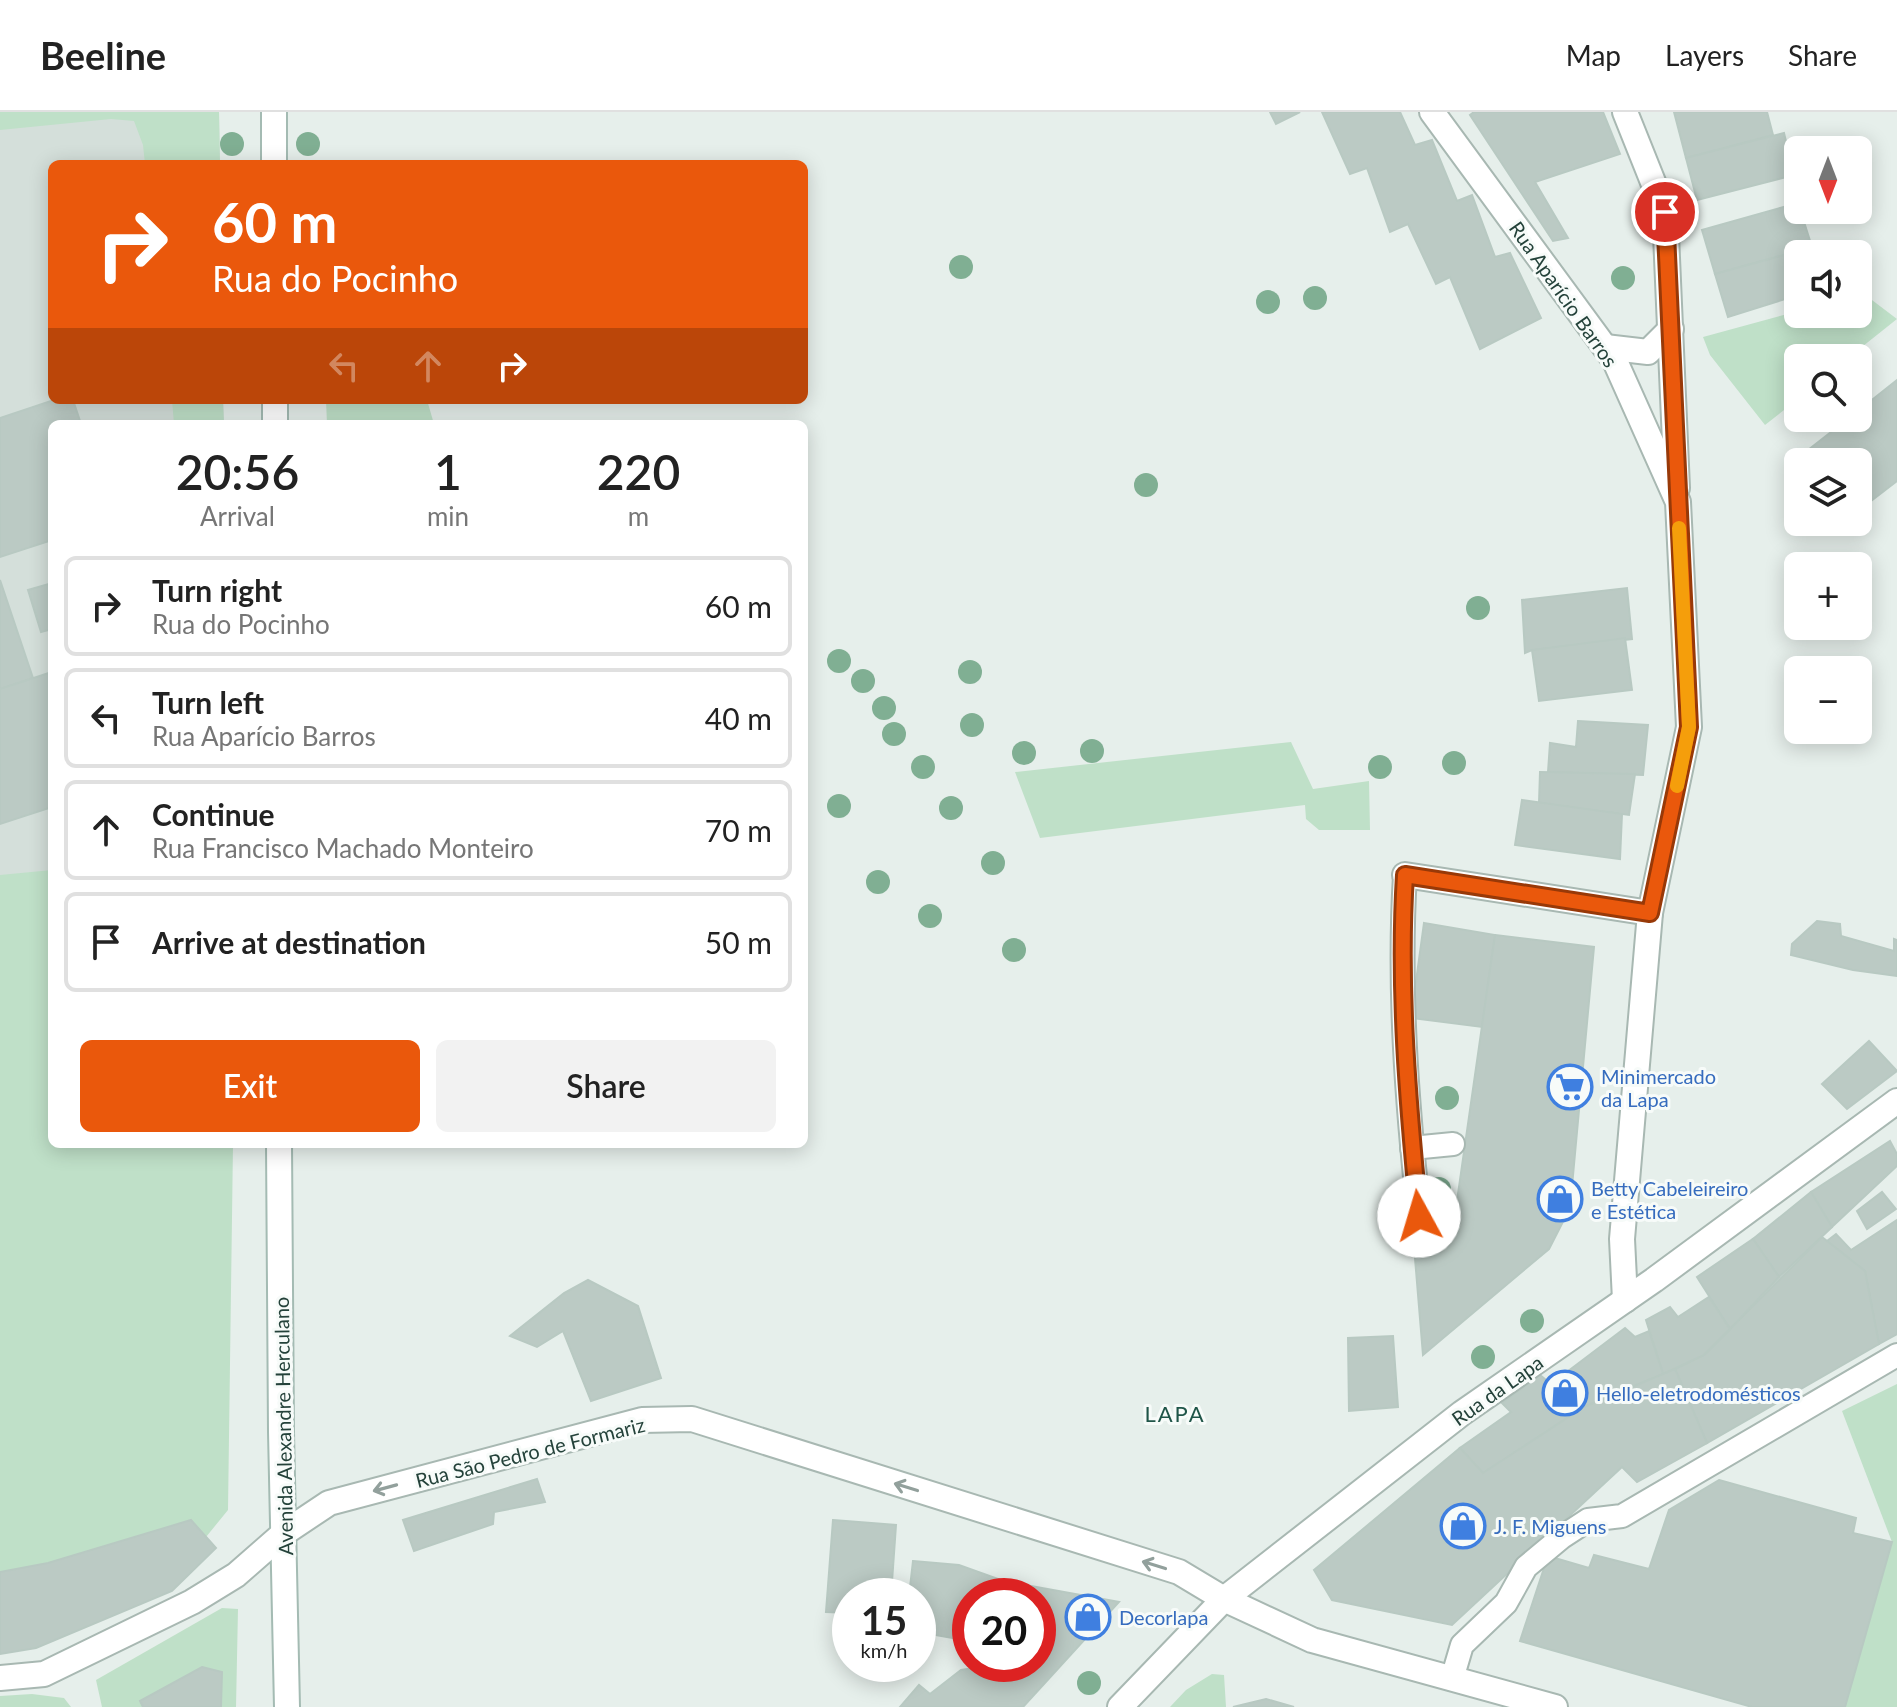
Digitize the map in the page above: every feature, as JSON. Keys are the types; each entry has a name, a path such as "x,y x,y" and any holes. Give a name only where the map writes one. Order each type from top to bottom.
{"street":[{"path":"274,112 274,160"},
{"name":"Rua Aparício Barros","path":"1432,112 1615,361 1678,502 1689,727 1650,913 1622,1239 1625,1300"},
{"path":"1625,112 1665,212 1678,502"},
{"path":"1605,347 1648,352 1671,329"},
{"path":"1405,875 1650,913"},
{"name":"Rua da Lapa","path":"1120,1707 1224,1599 1462,1413 1895,1109"},
{"name":"Avenida Alexandre Herculano","path":"279,1148 287,1707"},
{"name":"Rua São Pedro de Formariz","path":"0,1678 44,1674 192,1602 236,1575 284,1533 329,1503 642,1420 692,1419 1179,1572 1224,1599 1312,1640 1555,1707"}],"lane":[{"path":"1405,875 1403,1014 1419,1216"},
{"path":"1412,1148 1453,1144"},
{"path":"1452,1679 1462,1645 1506,1603 1526,1567 1562,1537 1588,1520 1622,1516 1897,1355"}],"shaded area":[{"path":"0,112 219,112 220,160 48,160 48,404 223,404 224,420 48,420 48,923 0,924"}],"green space":[{"path":"0,112 219,112 220,160 145,160 143,145 134,121 111,119 0,130"},
{"path":"1872,300 1897,319 1866,344 1784,344 1784,410 1765,425 1710,355 1703,337 1784,315 1784,328 1872,328"},
{"path":"172,404 223,404 224,420 174,420"},
{"path":"326,404 428,404 433,420 327,420"},
{"path":"1291,742 1313,789 1369,781 1370,830 1319,830 1306,819 1305,805 1040,838 1015,772"},
{"path":"48,870 48,1148 233,1148 228,1510 206,1537 191,1520 48,1563 0,1572 0,875"},
{"path":"1897,1384 1897,1707 1845,1707 1892,1542 1842,1411"},
{"path":"222,1608 238,1609 236,1707 221,1707 222,1672 202,1667 141,1701 143,1707 102,1707 96,1680"},
{"path":"1212,1674 1224,1675 1226,1707 1170,1707 1186,1690"},
{"path":"32,1694 64,1698 71,1707 0,1707 0,1696"}],"building":[{"path":"1270,112 1300,112 1276,124"},
{"path":"1322,112 1400,112 1415,145 1432,140 1457,201 1472,195 1495,257 1510,253 1541,318 1480,349 1450,277 1436,284 1408,224 1390,232 1367,168 1350,174"},
{"path":"1474,112 1603,112 1620,154 1535,182 1568,238 1553,241 1470,115"},
{"path":"1674,112 1767,112 1773,135 1686,158"},
{"path":"1784,133 1784,178 1697,200 1686,158"},
{"path":"1784,207 1784,224 1805,224 1810,240 1784,240 1784,255 1715,274 1702,230"},
{"path":"1784,255 1784,299 1728,317 1715,274"},
{"path":"1897,380 1897,481 1872,500 1872,448 1811,448 1831,432 1872,432 1872,400"},
{"path":"48,402 74,404 80,420 48,420 48,541 0,557 0,418"},
{"path":"0,580 33,678 0,689"},
{"path":"48,584 48,630 41,632 28,590"},
{"path":"1627,588 1632,639 1525,653 1522,600"},
{"path":"1625,638 1632,690 1539,701 1532,650"},
{"path":"48,673 48,808 0,824 0,689"},
{"path":"1578,721 1648,725 1643,775 1548,772 1550,743 1576,747"},
{"path":"1540,772 1635,774 1629,815 1539,803"},
{"path":"1522,800 1622,814 1620,859 1515,845"},
{"path":"1817,921 1840,924 1841,936 1894,951 1894,939 1897,940 1897,976 1853,970 1791,955 1792,944"},
{"path":"1424,923 1495,935 1482,1027 1411,1018"},
{"path":"1495,935 1594,947 1570,1208 1549,1249 1423,1355 1413,1234 1457,1201"},
{"path":"1869,1041 1897,1071 1847,1109 1822,1084"},
{"path":"1890,1141 1897,1154 1897,1166 1832,1227 1811,1192"},
{"path":"1811,1192 1832,1227 1779,1277 1753,1239"},
{"path":"1882,1192 1896,1209 1867,1229 1857,1211"},
{"path":"1897,1220 1897,1334 1879,1344 1865,1271 1827,1241 1836,1234 1851,1250"},
{"path":"1822,1237 1865,1271 1879,1344 1707,1443 1675,1369 1704,1355"},
{"path":"1753,1239 1779,1277 1730,1329 1697,1277"},
{"path":"588,1280 638,1306 661,1378 591,1401 563,1331 537,1347 510,1336 564,1293"},
{"path":"1709,1297 1730,1329 1704,1355 1663,1374 1646,1320 1670,1307 1678,1317"},
{"name":"Hello-eletrodomésticos","path":"1625,1328 1635,1337 1649,1331 1663,1374 1584,1407 1483,1473 1460,1448 1511,1412 1502,1403 1540,1375 1551,1384"},
{"path":"1393,1336 1398,1407 1349,1411 1348,1338"},
{"name":"J. F. Miguens","path":"1675,1369 1707,1443 1637,1482 1622,1467 1452,1625 1332,1600 1314,1570 1460,1448 1483,1473 1584,1407"},
{"path":"537,1479 545,1502 494,1512 493,1524 414,1551 403,1520"},
{"path":"1719,1480 1856,1518 1853,1533 1892,1542 1845,1707 1752,1707 1520,1641 1548,1556 1589,1568 1594,1555 1649,1569 1669,1510"},
{"path":"191,1520 216,1548 172,1591 36,1648 0,1654 0,1572 48,1563"},
{"path":"833,1520 896,1525 892,1578 832,1578 832,1612 826,1612"},
{"path":"913,1561 959,1565 996,1578 952,1578 952,1638 936,1635 936,1578 911,1578"},
{"path":"1056,1590 1119,1602 1056,1671"},
{"path":"202,1667 222,1672 221,1707 143,1707 140,1701"},
{"path":"952,1677 952,1682 1046,1682 1023,1707 900,1707 919,1685 930,1694"},
{"path":"1266,1699 1294,1707 1233,1707"}],"slow traffic":[{"path":"1677,786 1689,727 1679,528"}],"place":[{"name":"Minimercado da Lapa","path":"1570,1087"},
{"name":"Betty Cabeleireiro e Estética","path":"1560,1199"},
{"name":"Hello-eletrodomésticos","path":"1565,1393"},
{"name":"J. F. Miguens","path":"1463,1526"},
{"name":"Decorlapa","path":"1088,1617"}],"district":[{"name":"LAPA","path":"1175,1413"}],"route":[{"path":"1419,1216 1403,1014 1405,875 1650,913 1689,727 1665,212"}]}
